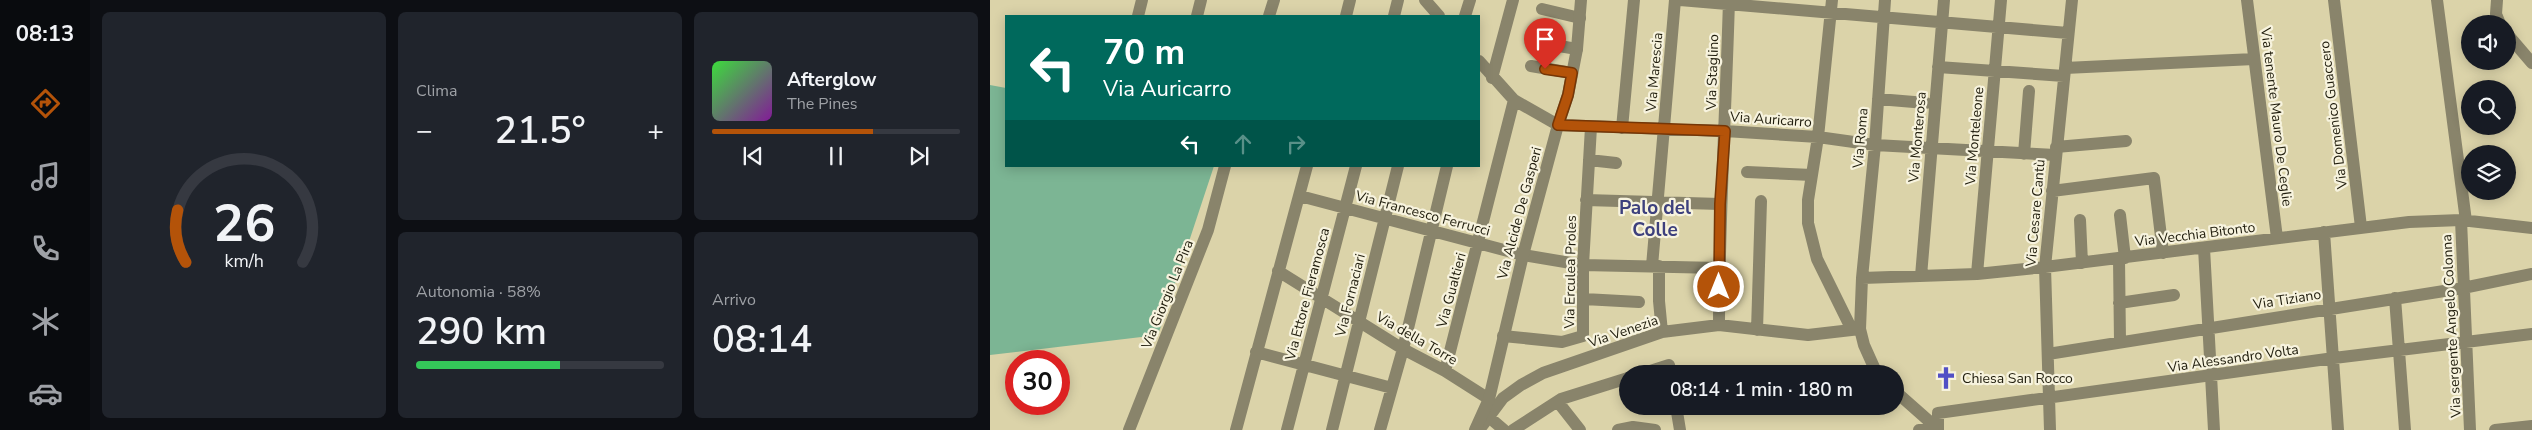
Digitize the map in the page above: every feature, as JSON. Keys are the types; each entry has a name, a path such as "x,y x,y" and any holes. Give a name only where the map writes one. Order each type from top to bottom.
{"street":[{"path":"1138,15 1142,0"},
{"path":"1197,15 1201,0"},
{"path":"1269,15 1274,0"},
{"path":"1346,15 1350,0"},
{"path":"1394,15 1398,0"},
{"path":"1425,0 1437,15"},
{"path":"1465,15 1470,0"},
{"path":"1492,78 1513,0"},
{"name":"Via Alcide De Gasperi","path":"1475,430 1489,399 1523,256 1558,125 1568,95 1576,49 1581,0"},
{"path":"1622,128 1634,0"},
{"name":"Via Marescia","path":"1662,332 1656,266 1656,202 1675,0"},
{"path":"1680,0 1832,6 1884,16 2068,33"},
{"name":"Via Roma","path":"1856,330 1875,145 1885,0"},
{"name":"Via Monterosa","path":"1921,276 1944,0"},
{"name":"Via Monteleone","path":"1977,274 2001,0"},
{"name":"Via Cesare Cantù","path":"2050,430 2045,267 2055,151 2072,0"},
{"name":"Via tenente Mauro De Ceglie","path":"2247,0 2277,238"},
{"name":"Via Domenico Guaccero","path":"2334,0 2361,226"},
{"name":"Via sergente Angelo Colonna","path":"2437,0 2463,220 2463,288 2470,430"},
{"path":"2496,0 2496,15"},
{"name":"Via Staglino","path":"1719,325 1720,204 1725,131 1729,2"},
{"path":"1832,6 1818,137 1808,200 1808,223 1817,259 1873,365"},
{"path":"1542,9 1580,18"},
{"path":"1535,42 1576,49"},
{"path":"2516,44 2532,63"},
{"path":"1938,67 1995,71 2064,72 2254,59"},
{"name":"Via Auricarro","path":"1480,62 1492,78 1514,100 1558,125 1725,131 1818,137 1875,145 2024,154 2126,141"},
{"path":"1531,66 1572,73"},
{"path":"2024,154 2029,90"},
{"path":"1878,99 1926,103"},
{"name":"Via Gualtieri","path":"1445,371 1479,244 1514,100"},
{"name":"Via Erculea Proles","path":"1503,336 1562,342 1583,336 1586,200 1591,127"},
{"path":"1589,160 1616,163"},
{"name":"Via Giorgio La Pira","path":"1129,430 1208,230 1225,167"},
{"path":"1236,430 1307,167"},
{"name":"Via Ettore Fieramosca","path":"1287,430 1356,167"},
{"name":"Via Fornaciari","path":"1332,430 1398,167"},
{"path":"1380,430 1447,167"},
{"path":"1746,172 1812,175"},
{"path":"2052,191 2154,178 2163,253"},
{"name":"Via Francesco Ferrucci","path":"1300,196 1523,256 1584,265 1719,268"},
{"path":"1586,200 1720,204"},
{"path":"1757,330 1761,202"},
{"path":"2120,215 2122,258 2119,303 2120,342"},
{"path":"2080,220 2082,263"},
{"name":"Via Vecchia Bitonto","path":"1862,278 1977,274 2045,267 2204,248 2361,226 2463,220 2532,228"},
{"path":"2324,232 2338,430"},
{"path":"2204,248 2214,430"},
{"name":"Via della Torre","path":"1278,271 1402,349 1445,371 1489,399"},
{"name":"Via Tiziano","path":"2048,354 2208,327 2463,288 2532,274"},
{"path":"2119,303 2174,295"},
{"path":"2395,298 2405,430"},
{"path":"1584,300 1639,302"},
{"name":"Via Venezia","path":"1479,430 1490,418 1503,398 1543,373 1662,332 1719,325 1808,335 1856,330"},
{"name":"Via Alessandro Volta","path":"1938,429 1938,413 2334,358 2532,334"},
{"path":"1256,352 1392,388"},
{"path":"1513,430 1558,402 1619,381"},
{"path":"1904,399 1938,429"},
{"path":"1558,402 1580,430"},
{"path":"1678,415 1680,430"},
{"path":"1490,418 1504,430"},
{"path":"1564,430 1572,419"},
{"path":"2495,430 2532,426"},
{"path":"1919,430 1938,429"},
{"path":"1618,430 1655,430"}],"green space":[{"path":"990,85 1005,88 1005,167 1214,167 1158,335 1032,350 1005,350 1005,353 990,355"}],"place":[{"name":"Chiesa San Rocco","path":"1946,378"}],"district":[{"name":"Palo del Colle","path":"1655,218"}],"route":[{"path":"1545,69 1572,73 1568,95 1558,125 1725,131 1720,204 1719,287"}]}
